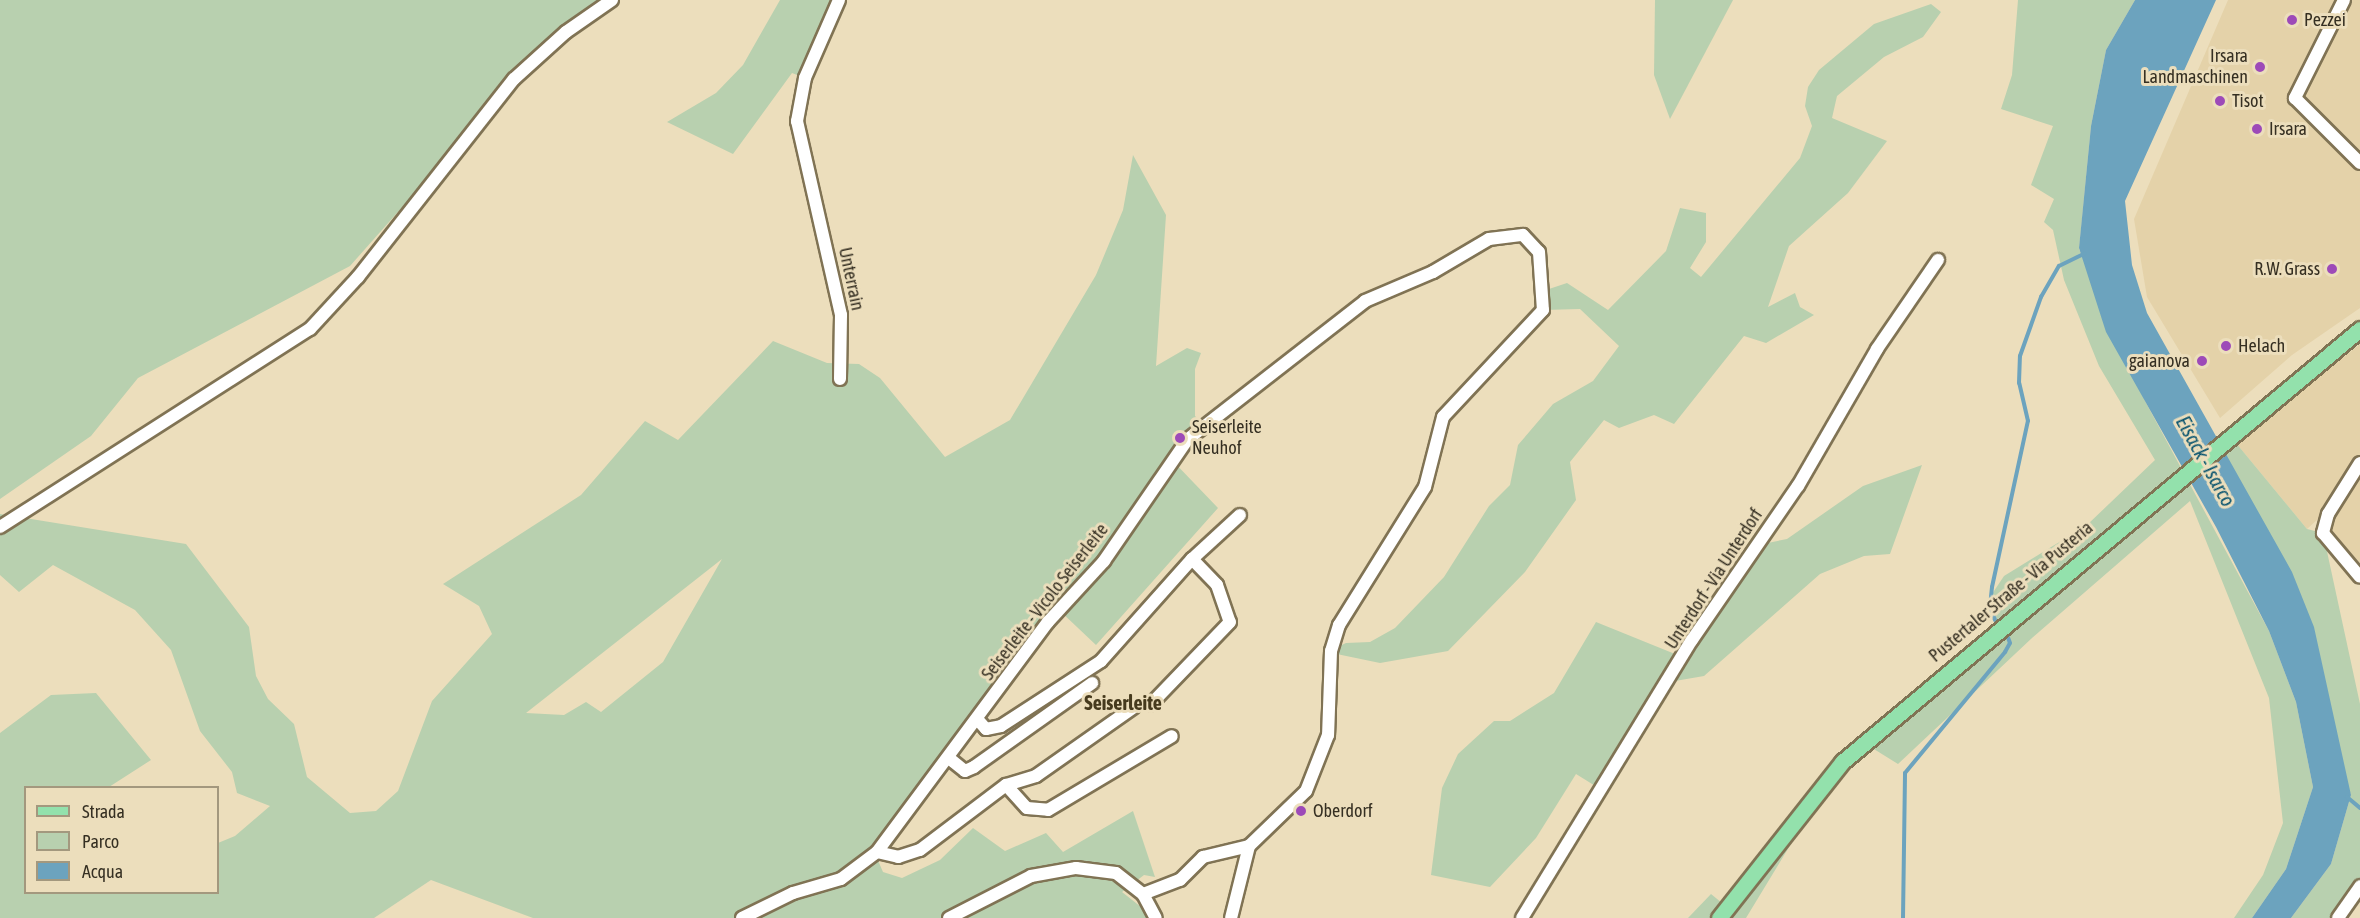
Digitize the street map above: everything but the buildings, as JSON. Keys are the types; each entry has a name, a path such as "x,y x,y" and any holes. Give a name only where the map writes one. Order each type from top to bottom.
{"main road":[{"name":"Pustertaler Straße - Via Pusteria","path":"1719,918 1842,762 2169,486 2360,329"}],"street":[{"path":"0,527 310,329 358,277 514,80 546,48 612,0"},
{"name":"Unterrain","path":"839,0 799,99 800,146 842,315 840,379"},
{"path":"2344,0 2295,98 2360,163"},
{"name":"Seiserleite - Vicolo Seiserleite","path":"742,918 793,893 841,879 878,852 950,759 1048,622 1104,561 1188,439 1365,302 1434,272 1489,239 1523,235 1539,252 1543,310 1457,397 1443,417 1430,459 1425,487 1339,625 1331,651 1328,735 1306,791 1249,846"},
{"name":"Unterdorf - Via Unterdorf","path":"1522,918 1692,640 1798,486 1877,350 1938,260"},
{"path":"2360,463 2328,514 2323,533 2360,577"},
{"path":"978,720 986,729 1001,726 1101,661 1192,559 1240,515"},
{"path":"1151,704 1230,622 1217,585 1192,559"},
{"path":"950,759 964,771 974,767 1092,683"},
{"path":"878,852 898,857 920,850 1006,785 1036,776 1134,707"},
{"path":"1006,785 1028,808 1048,810 1172,736"},
{"path":"1143,894 1180,880 1203,857 1249,846 1231,918"},
{"path":"949,918 1005,886 1059,869 1116,873 1143,894 1156,918"},
{"path":"2338,918 2360,886"}],"shaded area":[{"path":"2228,0 2360,0 2360,308 2292,355 2220,418 2147,297 2134,219"},
{"path":"2360,344 2360,563 2318,519 2307,529 2236,443"}],"green space":[{"path":"0,0 612,0 530,63 350,266 138,378 91,436 0,499"},
{"path":"780,0 839,0 805,78 792,73 733,154 667,122 716,93 743,65"},
{"path":"1655,0 1733,0 1670,119 1654,75"},
{"path":"2018,0 2135,0 2106,50 2091,126 2079,249 2145,401 2269,631 2296,702 2313,787 2286,869 2252,918 2234,918 2263,875 2283,823 2269,698 2190,501 2032,638 1898,764 1869,746 1999,627 1986,603 2004,576 2087,525 2155,460 2099,366 2064,280 2053,230 2044,222 2054,199 2031,185 2053,126 2001,109 2012,75"},
{"path":"1931,4 1941,12 1923,37 1884,57 1837,96 1832,118 1887,141 1848,193 1789,246 1768,307 1795,293 1800,307 1814,315 1766,343 1744,336 1674,424 1654,415 1619,428 1604,420 1570,462 1576,500 1525,572 1448,651 1380,663 1327,652 1346,643 1370,642 1395,628 1444,577 1489,506 1510,485 1518,445 1553,404 1593,381 1619,346 1580,309 1543,310 1546,290 1567,283 1608,310 1666,251 1680,208 1706,213 1706,242 1690,268 1701,277 1800,158 1812,126 1805,106 1808,87 1819,70 1874,24"},
{"path":"1133,155 1166,215 1156,366 1187,348 1201,353 1195,369 1195,416 1204,425 1170,458 1218,508 1096,645 1059,610 873,849 883,872 902,878 940,860 973,828 1005,851 1046,833 1063,852 1133,811 1155,877 1144,875 1122,892 1155,918 533,918 431,880 374,918 0,918 0,733 51,695 96,693 151,760 111,786 24,786 24,894 219,894 219,843 235,836 270,806 237,793 232,772 200,731 171,650 135,610 53,565 19,592 0,575 0,514 186,544 249,627 256,676 268,699 294,724 307,777 350,813 376,811 398,791 432,701 492,634 479,606 443,584 581,495 645,421 678,440 773,341 827,363 859,364 880,378 945,457 1010,420 1096,275 1123,210","holes":["722,559 663,662 601,712 586,702 564,715 526,713"]},
{"path":"2236,443 2307,529 2323,533 2360,704 2360,886 2338,918 2291,918 2331,864 2351,795 2224,453"},
{"path":"1922,465 1890,554 1864,556 1820,574 1704,676 1675,681 1605,792 1576,774 1536,838 1490,887 1431,875 1442,788 1458,754 1494,721 1510,721 1554,693 1596,622 1675,654 1748,547 1787,539 1863,486"},
{"path":"1793,831 1797,834 1746,918 1688,918 1711,894 1733,912"}],"water":[{"name":"Eisack - Isarco","path":"2135,0 2216,0 2125,201 2132,265 2147,313 2292,572 2314,627 2351,795 2331,864 2291,918 2252,918 2286,869 2313,787 2296,702 2269,631 2216,527 2106,332 2079,248 2091,126 2106,50"}],"waterway":[{"path":"1995,620 1990,606 1992,587 2028,421 2019,383 2020,356 2041,297 2059,266 2084,254"},
{"path":"1903,918 1905,773 2005,652 2010,643 2006,632"},
{"path":"2347,797 2360,808"}],"place":[{"name":"Pezzei","path":"2292,20"},
{"name":"Irsara Landmaschinen","path":"2260,67"},
{"name":"Tisot","path":"2220,101"},
{"name":"Irsara","path":"2257,129"},
{"name":"R.W. Grass","path":"2332,269"},
{"name":"Helach","path":"2226,346"},
{"name":"gaianova","path":"2202,361"},
{"name":"Seiserleite Neuhof","path":"1180,438"},
{"name":"Oberdorf","path":"1301,811"}],"district":[{"name":"Seiserleite","path":"1123,702"}]}
